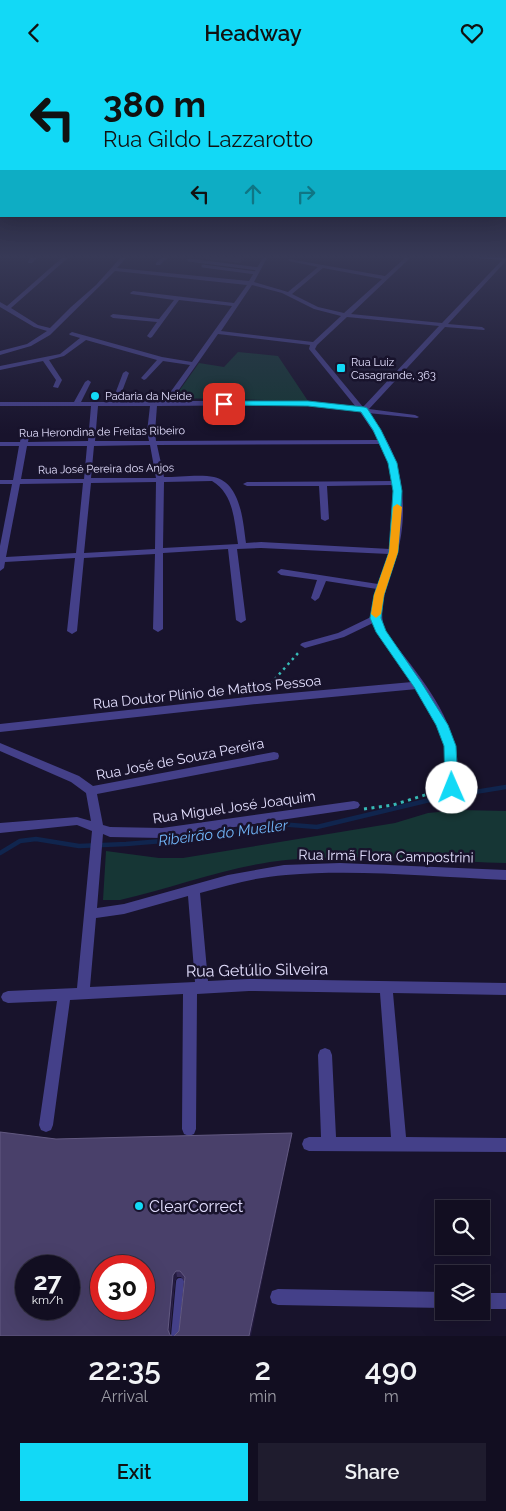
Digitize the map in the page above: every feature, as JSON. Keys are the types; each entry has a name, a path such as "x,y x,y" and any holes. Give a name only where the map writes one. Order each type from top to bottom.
{"street":[{"path":"19,315 36,326 52,331"},
{"path":"0,353 29,345 52,331 68,315"},
{"path":"150,336 165,315"},
{"path":"166,404 229,315"},
{"path":"346,315 314,344 312,349 364,410 383,442 392,463 397,483 394,552 382,587 376,618 381,632 418,685 447,735 451,757 452,788"},
{"path":"349,315 482,329"},
{"path":"364,410 452,315"},
{"path":"113,316 161,321"},
{"path":"217,332 314,344"},
{"path":"72,334 159,361 193,366"},
{"path":"0,368 66,354 84,338"},
{"path":"45,359 59,380 56,387"},
{"path":"144,378 159,361"},
{"path":"114,404 126,373"},
{"path":"77,403 88,382"},
{"path":"0,404 301,403 415,417"},
{"path":"72,631 95,404"},
{"path":"154,404 150,425 160,479 158,629"},
{"path":"26,431 1,563 80,555 237,546 277,546 394,552"},
{"name":"Rua Herondina de Freitas Ribeiro","path":"0,444 383,442"},
{"name":"Rua José Pereira dos Anjos","path":"0,482 213,479 219,482 233,498 237,546"},
{"path":"323,483 325,519"},
{"path":"247,484 397,483"},
{"path":"237,546 241,620"},
{"path":"281,572 382,587"},
{"path":"315,598 322,579"},
{"path":"305,645 341,635 376,618"},
{"name":"Rua Doutor Plínio de Mattos Pessoa","path":"0,728 257,699 418,685"},
{"path":"0,747 76,779 92,791 97,839 83,993"},
{"name":"Rua José de Souza Pereira","path":"92,791 274,756"},
{"name":"Rua Miguel José Joaquim","path":"0,828 68,821 85,823 97,839 128,833 162,833 354,805"},
{"name":"Rua Irmã Flora Campostrini","path":"90,913 124,909 254,874 311,868 506,875"},
{"path":"189,1129 196,987 194,890"},
{"name":"Rua Getúlio Silveira","path":"8,997 249,985 506,989"},
{"path":"386,987 399,1144"},
{"path":"46,1125 64,994"},
{"path":"325,1055 329,1144"},
{"path":"309,1144 506,1145"},
{"path":"278,1297 435,1300"},
{"path":"490,1301 506,1301"}],"lane":[{"path":"175,1336 180,1282"}],"path":[{"path":"257,699 305,645"},
{"path":"354,805 368,809 390,806 452,788"}],"green space":[{"path":"238,352 278,356 308,401 174,398 199,363 224,367"},
{"path":"460,810 506,811 506,863 368,857 286,860 223,872 120,900 103,900 106,851 159,858 183,858 395,823 428,813"}],"building":[{"name":"ClearCorrect","path":"0,1132 56,1139 292,1133 249,1336 174,1336 179,1331 185,1277 180,1271 176,1271 173,1275 168,1330 172,1336 0,1336"}],"waterway":[{"name":"Ribeirão do Mueller","path":"0,853 20,841 36,839 79,846 126,844 199,838 279,824 317,827 438,798 506,787"}],"slow traffic":[{"path":"376,614 379,595 394,552 397,507"}],"place":[{"name":"Rua Luiz Casagrande, 363","path":"341,368"},
{"name":"Padaria da Neide","path":"95,396"},
{"name":"ClearCorrect","path":"139,1206"}],"route":[{"path":"224,404 308,403 364,410 377,430 396,473 398,491 394,552 377,602 376,618 381,632 418,685 447,735 450,746 452,788"}]}
